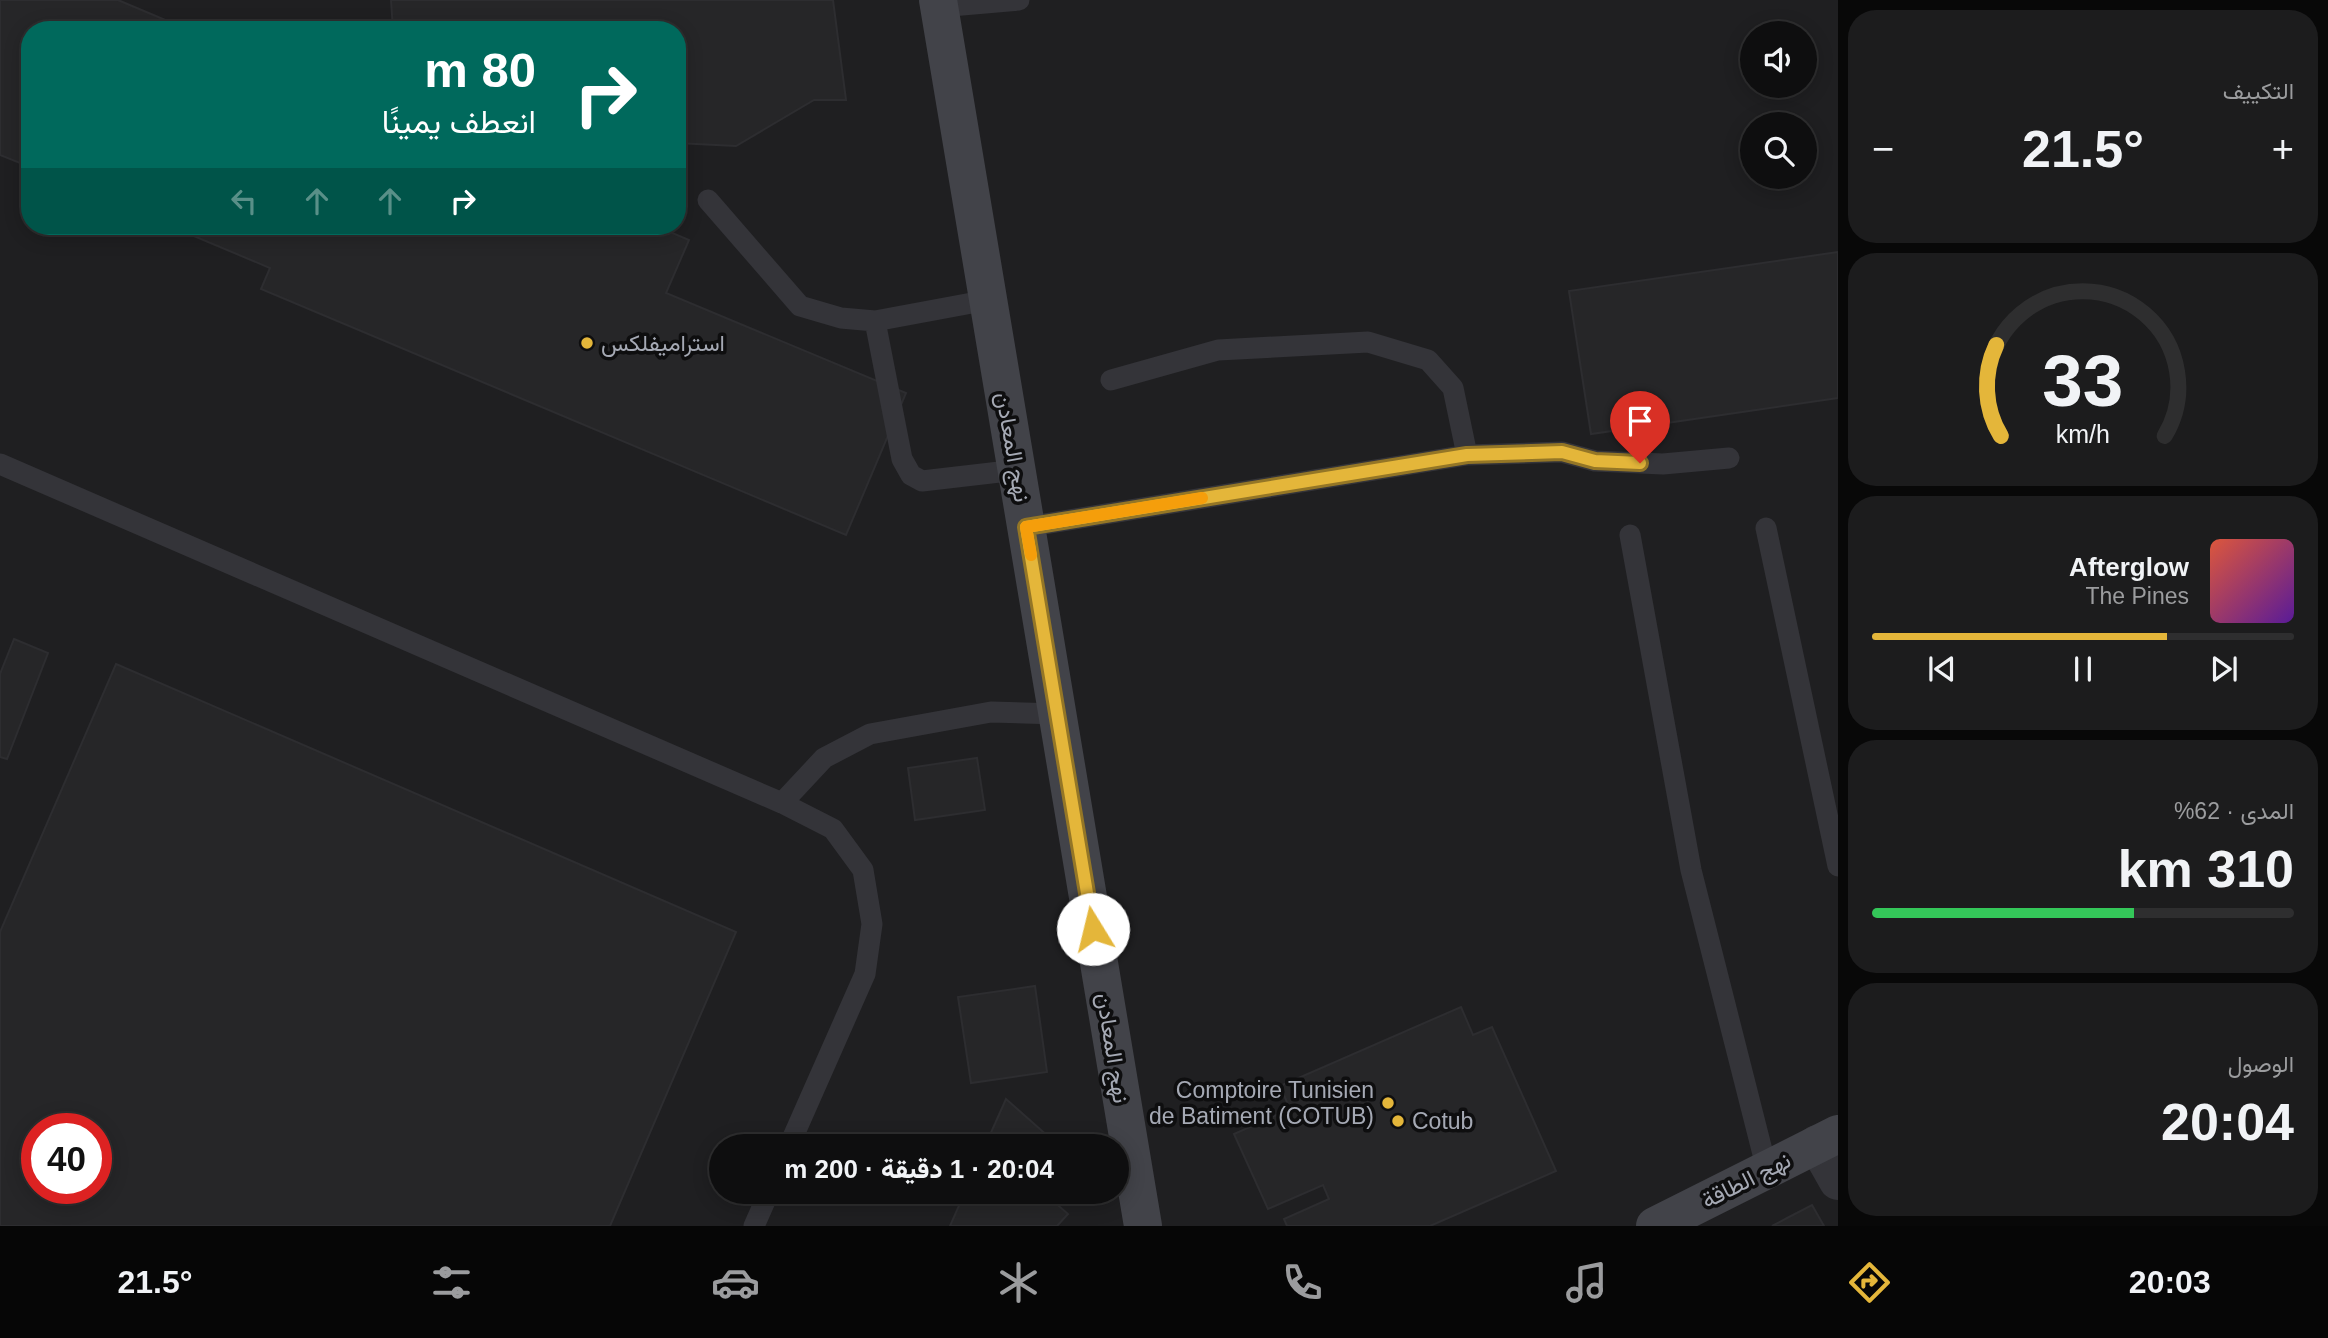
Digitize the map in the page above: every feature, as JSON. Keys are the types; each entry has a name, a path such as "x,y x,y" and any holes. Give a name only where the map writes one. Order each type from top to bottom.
{"street":[{"name":"نهج المعادن","path":"939,4 1143,1226"},
{"name":"نهج الطاقة","path":"1655,1226 1828,1139"},
{"path":"1828,1139 1838,1181"}],"lane":[{"path":"939,4 1019,0"},
{"path":"708,200 800,306 841,318 875,321 988,300"},
{"path":"875,321 902,459 911,475 922,481 1017,470"},
{"path":"1111,380 1218,350 1368,342 1428,360 1453,388 1467,455"},
{"path":"1026,527 1467,455 1562,452 1595,461 1662,464 1729,458"},
{"path":"0,464 782,803 833,830 863,870 872,923 865,974 794,1134"},
{"path":"1766,528 1838,866"},
{"path":"1630,535 1691,870 1767,1170"},
{"path":"782,803 824,758 870,734 991,712 1057,714"},
{"path":"754,1226 764,1204"}],"shaded area":[{"path":"0,0 1838,0 1838,1226 0,1226"}],"building":[{"path":"0,0 118,0 168,21 21,21 21,163 0,155"},
{"path":"391,0 833,0 846,100 814,100 736,146 686,143 686,21 392,21"},
{"name":"استراميفلكس","path":"191,235 677,235 689,240 666,293 906,393 846,535 261,289 270,268"},
{"path":"1838,252 1838,398 1591,434 1569,291"},
{"path":"14,639 48,653 7,759 0,757 0,674"},
{"path":"116,664 736,932 610,1226 0,1226 0,932"},
{"path":"977,758 985,810 915,820 908,768"},
{"path":"1035,986 1047,1072 971,1083 958,997"},
{"name":"Comptoire Tunisien de Batiment (COTUB)","path":"1461,1007 1473,1035 1492,1027 1556,1171 1430,1226 1287,1226 1284,1219 1329,1199 1323,1185 1268,1209 1234,1134 1290,1109 1280,1086"},
{"path":"1006,1099 1046,1134 990,1134"},
{"path":"960,1204 1057,1204 1068,1214 1057,1226 950,1226"},
{"path":"1812,1205 1824,1226 1772,1226 1789,1217"}],"slow traffic":[{"path":"1031,555 1026,527 1202,498"}],"place":[{"name":"استراميفلكس","path":"587,343"},
{"name":"Comptoire Tunisien de Batiment (COTUB)","path":"1388,1103"},
{"name":"Cotub","path":"1398,1121"}],"route":[{"path":"1093,929 1026,527 1467,455 1562,452 1595,461 1640,463"}]}
